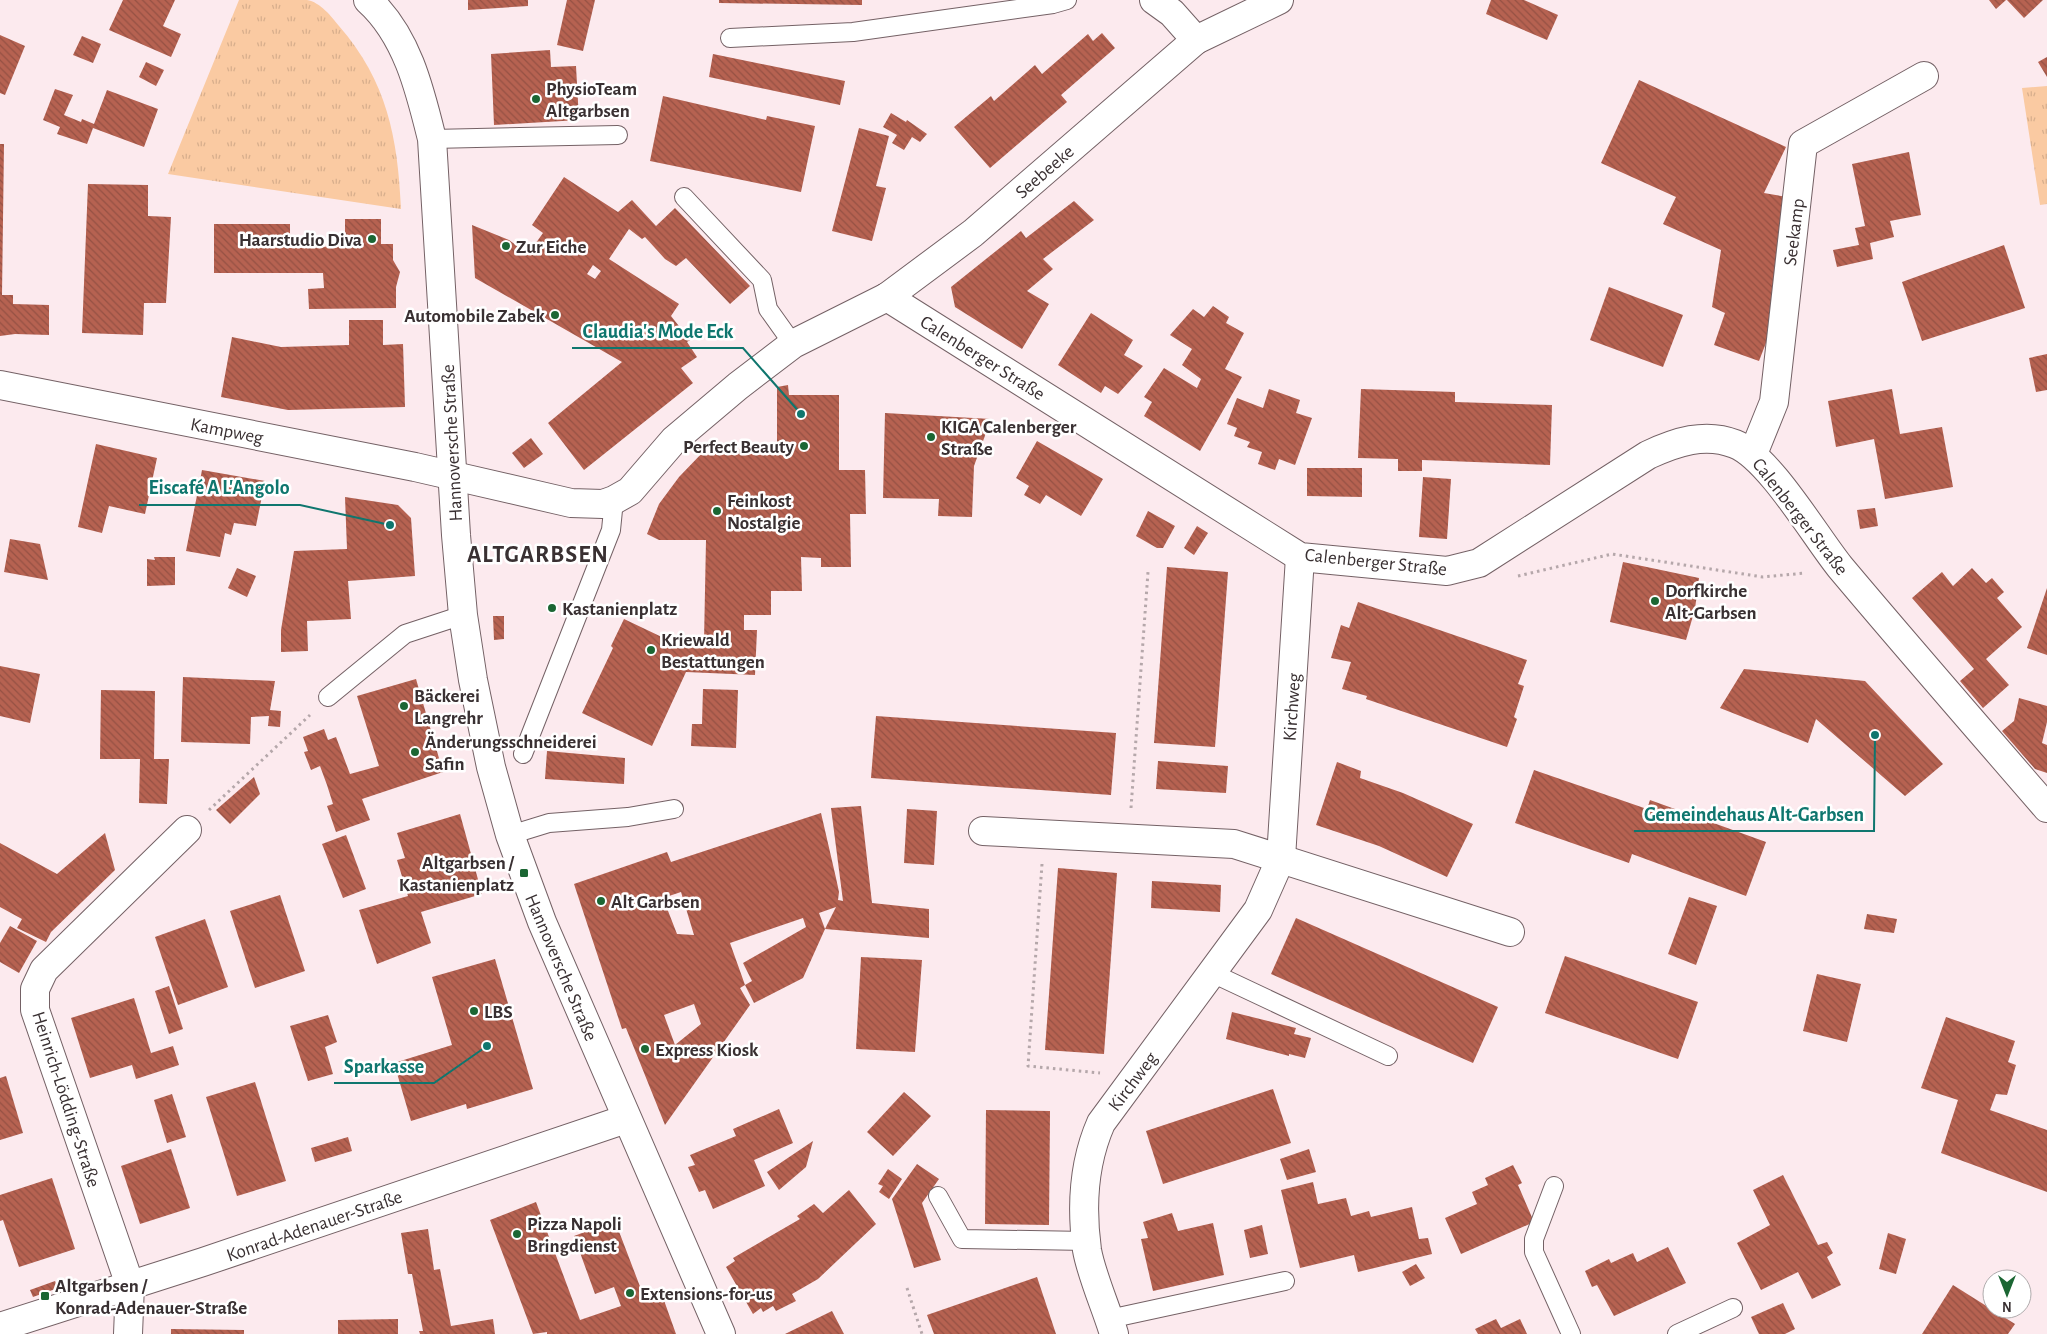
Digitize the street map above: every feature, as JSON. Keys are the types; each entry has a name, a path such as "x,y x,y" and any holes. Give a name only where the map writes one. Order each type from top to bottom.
{"street":[{"path":"1154,0 1172,13 1196,40"},
{"name":"Seebeeke","path":"887,297 973,232 1196,40 1279,0"},
{"name":"Hannoversche Straße","path":"372,1 387,20 403,48 422,98 432,139 463,615 481,727 510,835 542,922 721,1334"},
{"name":"Seekamp","path":"1753,454 1774,402 1803,144 1924,76"},
{"path":"454,476 571,503 602,504 614,500 630,491 674,440 738,386 793,344 887,297"},
{"name":"Calenberger Straße","path":"887,297 1300,557 1438,570 1461,568 1479,563 1648,455 1676,442 1702,438 1718,439 1736,444 1753,454 1790,498 1839,565 2047,808"},
{"name":"Kampweg","path":"0,385 454,476"},
{"name":"Kirchweg","path":"1112,1326 1088,1251 1084,1184 1087,1160 1101,1123 1258,910 1281,858 1300,557"},
{"name":"Heinrich-Lödding-Straße","path":"128,1334 130,1285 35,1010 35,990 44,970 187,830"},
{"path":"983,831 1234,844 1510,932"},
{"name":"Konrad-Adenauer-Straße","path":"0,1327 626,1119"}],"lane":[{"path":"730,38 852,32 1053,4 1067,0"},
{"path":"432,139 618,136"},
{"path":"684,197 762,280 768,310 793,344"},
{"path":"523,754 611,530 614,500"},
{"path":"328,697 405,634 463,615"},
{"path":"510,835 549,823 628,816 674,809"},
{"path":"1212,973 1388,1056"},
{"path":"1554,1186 1534,1239 1534,1252 1571,1334"},
{"path":"938,1196 962,1239 1087,1241"},
{"path":"1112,1326 1285,1281"},
{"path":"1677,1334 1732,1308"}],"path":[{"path":"1512,578 1612,554 1763,577 1799,574 1839,565"},
{"path":"1129,838 1148,572"},
{"path":"187,830 328,697"},
{"path":"1044,834 1028,1066 1135,1077"},
{"path":"907,1288 922,1334"}],"green space":[{"path":"239,0 312,1 329,14 355,47 369,68 387,112 397,158 401,209 168,174"},
{"path":"2047,86 2047,204 2040,205 2022,88"}],"building":[{"path":"123,0 175,0 163,26 181,34 171,57 109,30"},
{"path":"468,0 528,0 528,6 468,10"},
{"path":"567,0 595,0 583,51 557,45"},
{"path":"719,0 862,0 862,5 719,3"},
{"path":"1491,0 1524,0 1558,15 1547,40 1486,14"},
{"path":"1989,0 2006,0 1996,9"},
{"path":"2007,0 2043,0 2024,18"},
{"path":"1102,33 1115,48 1061,95 1067,102 990,168 954,127 991,96 994,101 1035,65 1042,74 1088,34 1093,41"},
{"path":"0,35 25,46 5,95 0,93"},
{"path":"82,36 101,44 93,63 73,55"},
{"name":"PhysioTeam Altgarbsen","path":"550,50 551,67 576,66 579,120 494,125 491,54"},
{"path":"713,54 845,81 840,105 709,77"},
{"path":"2047,57 2047,77 2038,62"},
{"path":"146,62 164,70 156,86 139,77"},
{"path":"1639,80 1786,147 1764,193 1787,197 1771,330 1759,361 1714,345 1725,313 1712,307 1721,250 1663,224 1676,197 1601,163"},
{"path":"55,89 73,95 64,115 81,122 82,119 94,124 107,90 158,109 144,147 93,128 87,144 57,134 60,127 43,120"},
{"path":"663,96 766,120 767,116 815,126 801,192 650,161"},
{"path":"891,113 906,122 907,120 927,134 920,142 912,137 904,150 892,143 897,135 883,127"},
{"path":"859,128 889,136 876,186 886,188 872,241 832,231"},
{"path":"0,144 4,144 2,295 13,295 13,304 49,305 49,335 15,334 0,336"},
{"path":"1909,152 1921,215 1890,221 1894,237 1870,243 1873,259 1837,267 1833,250 1859,245 1855,228 1865,226 1852,164"},
{"path":"564,177 618,212 632,200 656,226 675,208 750,286 730,304 686,258 676,266 665,259 645,237 642,239 629,229 609,259 679,304 671,316 690,340 687,342 697,357 681,368 693,383 584,470 548,423 622,362 475,278 472,225 509,240 528,254 543,233 532,225","holes":["593,265 601,271 595,279 587,274"]},
{"path":"88,184 148,185 148,216 171,217 166,303 144,303 143,335 82,333"},
{"path":"1074,201 1094,220 1043,259 1053,269 1027,291 1049,304 1022,349 955,307 951,287 1021,231 1026,238"},
{"path":"345,219 381,219 381,244 393,244 393,260 400,272 396,287 396,308 309,309 308,289 324,288 323,273 214,273 214,224 290,224 290,248 345,246"},
{"path":"2004,245 2025,308 1922,341 1902,282"},
{"path":"1609,287 1683,315 1663,367 1590,340"},
{"path":"1213,306 1229,317 1226,323 1244,333 1225,369 1242,377 1200,451 1144,416 1152,402 1144,397 1164,368 1197,388 1201,379 1182,365 1192,349 1170,335 1193,309 1204,317"},
{"path":"1091,313 1133,340 1124,355 1143,366 1118,394 1105,386 1101,393 1058,365"},
{"path":"349,320 383,320 383,345 403,344 405,407 288,410 221,397 232,337 281,347 349,345"},
{"path":"2047,354 2047,390 2036,392 2029,358"},
{"path":"788,385 789,395 839,395 839,470 865,470 866,514 850,514 851,567 821,567 821,558 801,557 802,591 771,591 771,615 744,615 744,630 757,630 755,675 686,672 652,746 582,713 613,648 611,646 624,619 666,639 704,641 706,540 659,540 647,534 659,504 679,477 704,451 777,448 777,387"},
{"path":"1269,389 1300,400 1296,413 1312,418 1295,465 1279,459 1275,470 1258,464 1262,452 1247,447 1250,442 1234,436 1237,428 1227,424 1237,398 1263,408"},
{"path":"1361,389 1455,392 1455,402 1552,405 1550,465 1422,460 1422,471 1398,471 1398,459 1358,458"},
{"path":"1892,389 1900,434 1942,427 1953,487 1885,499 1874,439 1836,447 1828,401"},
{"path":"885,413 991,419 974,466 972,517 938,516 939,499 883,498"},
{"path":"531,438 543,454 524,468 512,453"},
{"path":"1037,441 1103,479 1081,516 1046,495 1040,504 1024,495 1029,486 1016,478"},
{"path":"96,444 157,458 145,514 109,506 102,533 78,527"},
{"path":"1307,468 1362,468 1362,497 1307,496"},
{"path":"202,470 265,481 256,526 234,523 231,535 225,533 220,557 186,551"},
{"path":"1423,477 1451,479 1447,539 1419,537"},
{"path":"345,497 398,505 411,518 415,576 348,581 351,619 307,621 308,651 281,652 281,630 294,551 347,549"},
{"path":"1875,508 1878,526 1860,529 1857,510"},
{"path":"1148,511 1175,526 1163,548 1157,548 1136,536"},
{"path":"1197,526 1208,533 1194,555 1184,548"},
{"path":"10,539 40,544 48,580 4,572"},
{"path":"154,557 175,557 175,585 147,586 147,559 155,560"},
{"name":"Dorfkirche Alt-Garbsen","path":"1623,562 1699,578 1695,609 1686,640 1610,622"},
{"path":"1167,567 1228,572 1215,747 1154,743"},
{"path":"237,568 256,576 247,597 228,588"},
{"path":"1972,568 1986,583 1992,578 2004,592 1997,598 2022,627 1986,659 2009,685 1983,708 1960,681 1974,669 1912,598 1942,572 1953,586"},
{"path":"2047,588 2047,655 2027,648"},
{"path":"1358,602 1527,660 1518,684 1524,686 1514,717 1517,719 1507,747 1366,699 1367,696 1342,689 1351,662 1331,658 1341,625 1349,628"},
{"path":"493,616 504,616 504,639 494,640"},
{"path":"0,666 40,674 30,723 0,716"},
{"path":"1744,669 1865,681 1943,764 1905,796 1816,719 1808,743 1720,708"},
{"path":"183,677 275,681 270,710 281,711 280,727 268,726 269,716 251,717 250,744 181,742"},
{"path":"416,679 443,772 362,799 370,820 336,832 327,806 333,804 327,785 320,766 311,770 304,752 308,751 303,737 324,729 328,740 336,737 350,774 379,766 357,696"},
{"path":"703,689 738,690 736,748 691,746 692,724 702,724"},
{"path":"101,690 155,691 154,759 169,759 167,804 139,803 140,759 100,759"},
{"path":"2019,698 2047,706 2047,722 2042,743 2047,745 2047,773 2035,769 2002,731 2014,721"},
{"path":"876,716 1116,733 1111,795 871,778"},
{"path":"547,751 625,758 624,784 545,779"},
{"path":"1158,761 1228,766 1226,793 1156,789"},
{"path":"1337,762 1361,771 1360,778 1403,793 1473,824 1447,877 1379,846 1316,825"},
{"path":"1534,770 1647,809 1650,800 1766,842 1746,896 1632,854 1629,863 1515,823"},
{"path":"254,777 260,794 230,824 216,810"},
{"path":"861,806 872,903 929,909 929,938 825,929 803,978 754,1003 745,985 740,988 750,1005 665,1125 626,1028 622,1029 574,884 667,852 671,862 821,813 839,892 838,900 843,901 831,808","holes":["681,892 694,935 677,934 663,898","836,907 825,929 819,913","803,918 806,927 743,963 752,981 745,985 730,943","694,1004 701,1024 675,1045 664,1015"]},
{"path":"907,809 937,811 934,865 904,863"},
{"path":"460,814 482,894 421,912 431,943 377,964 359,910 408,896 397,860 405,858 397,833"},
{"path":"105,833 115,870 51,932 46,942 17,928 22,919 0,907 0,843 57,874"},
{"path":"346,835 366,889 343,898 322,844"},
{"path":"1058,868 1117,873 1104,1054 1045,1050"},
{"path":"1152,881 1221,885 1220,912 1151,908"},
{"path":"280,895 305,971 255,988 230,911"},
{"path":"1689,897 1717,906 1696,965 1668,954"},
{"path":"1867,914 1897,919 1894,933 1864,929"},
{"path":"1296,918 1498,1007 1473,1063 1271,974"},
{"path":"205,919 228,987 178,1005 155,937"},
{"path":"10,926 37,941 19,973 0,962 0,943"},
{"path":"1565,956 1698,1002 1678,1059 1545,1013"},
{"path":"861,957 922,960 915,1052 856,1049"},
{"path":"495,959 533,1089 467,1109 466,1104 411,1121 394,1063 452,1045 432,977"},
{"path":"1817,974 1861,984 1847,1042 1803,1031"},
{"path":"169,986 183,1029 169,1034 155,991"},
{"path":"134,998 151,1053 173,1046 179,1065 136,1079 132,1065 90,1078 71,1018"},
{"path":"1232,1012 1296,1028 1294,1034 1311,1038 1305,1058 1289,1054 1289,1056 1226,1039"},
{"path":"328,1015 337,1042 325,1047 333,1074 308,1081 290,1026"},
{"path":"1946,1017 2015,1041 2008,1062 2016,1065 2007,1095 1996,1094 1990,1110 2047,1130 2047,1192 1941,1153 1958,1100 1921,1088"},
{"path":"6,1076 23,1133 0,1140 0,1078"},
{"path":"255,1082 286,1181 237,1196 206,1097"},
{"path":"1273,1089 1291,1143 1163,1184 1146,1131"},
{"path":"904,1092 931,1116 893,1156 867,1132"},
{"path":"172,1094 186,1137 167,1143 154,1100"},
{"path":"779,1109 793,1143 754,1160 765,1186 713,1209 705,1190 699,1192 688,1167 695,1165 690,1155 736,1136 733,1129"},
{"path":"986,1110 1050,1111 1049,1225 985,1224"},
{"path":"348,1137 352,1151 315,1162 311,1148"},
{"path":"813,1141 806,1167 779,1190 767,1172"},
{"path":"171,1149 190,1208 140,1224 121,1166"},
{"path":"1309,1149 1316,1172 1287,1180 1280,1159"},
{"path":"917,1164 939,1179 922,1203 941,1260 914,1268 892,1199"},
{"path":"1513,1165 1522,1183 1518,1185 1534,1222 1461,1254 1445,1218 1477,1204 1472,1192 1488,1185 1485,1178"},
{"path":"888,1169 902,1179 889,1199 879,1192 883,1186 878,1184"},
{"path":"1783,1175 1818,1245 1827,1242 1833,1253 1827,1257 1841,1285 1812,1299 1798,1272 1761,1290 1737,1243 1770,1225 1753,1190"},
{"path":"52,1178 75,1249 19,1267 3,1220 0,1221 0,1195"},
{"path":"1313,1182 1318,1204 1346,1198 1351,1216 1369,1211 1371,1217 1412,1207 1419,1239 1428,1238 1432,1254 1358,1272 1354,1255 1300,1268 1281,1190"},
{"path":"849,1190 876,1224 818,1279 792,1294 796,1301 776,1311 773,1306 763,1312 761,1308 753,1314 726,1267 735,1261 733,1258 800,1219 797,1216 814,1204 823,1213"},
{"path":"536,1202 580,1320 621,1306 614,1287 595,1294 574,1236 615,1221 644,1297 661,1292 676,1334 547,1334 547,1332 533,1334 490,1220"},
{"path":"1172,1213 1178,1231 1213,1223 1224,1275 1153,1291 1141,1239 1148,1238 1143,1222"},
{"path":"1262,1225 1268,1254 1250,1258 1244,1230"},
{"path":"428,1229 434,1270 440,1269 451,1326 493,1319 495,1334 420,1334 419,1331 423,1331 412,1274 408,1274 401,1233"},
{"path":"1888,1233 1906,1239 1896,1274 1879,1269"},
{"path":"1668,1247 1686,1283 1614,1316 1597,1285 1592,1287 1585,1271 1609,1259 1611,1263 1633,1253 1637,1262"},
{"path":"1416,1264 1425,1278 1410,1286 1402,1272"},
{"path":"1037,1277 1056,1334 934,1334 927,1315"},
{"path":"55,1281 58,1288 33,1297 30,1290"},
{"path":"1953,1285 1982,1303 1982,1319 2007,1319 2015,1324 2008,1334 1922,1334"},
{"path":"1783,1303 1795,1329 1785,1334 1759,1334 1751,1317"},
{"path":"832,1311 844,1334 785,1334"},
{"path":"398,1319 398,1334 338,1334 338,1320"},
{"path":"1496,1319 1501,1328 1520,1319 1527,1334 1478,1334 1475,1329"},
{"path":"171,1329 244,1330 244,1334 171,1334"}],"place":[{"name":"PhysioTeam Altgarbsen","path":"536,99"},
{"name":"Haarstudio Diva","path":"372,239"},
{"name":"Zur Eiche","path":"506,246"},
{"name":"Automobile Zabek","path":"555,315"},
{"name":"Claudia's Mode Eck","path":"801,414"},
{"name":"KIGA Calenberger Straße","path":"931,437"},
{"name":"Perfect Beauty","path":"804,446"},
{"name":"Feinkost Nostalgie","path":"717,511"},
{"name":"Eiscafé A L'Angolo","path":"390,525"},
{"name":"Dorfkirche Alt-Garbsen","path":"1655,601"},
{"name":"Kastanienplatz","path":"552,608"},
{"name":"Kriewald Bestattungen","path":"651,650"},
{"name":"Bäckerei Langrehr","path":"404,706"},
{"name":"Gemeindehaus Alt-Garbsen","path":"1875,735"},
{"name":"Änderungsschneiderei Safin","path":"415,752"},
{"name":"Altgarbsen / Kastanienplatz","path":"524,873"},
{"name":"Alt Garbsen","path":"601,901"},
{"name":"LBS","path":"474,1011"},
{"name":"Sparkasse","path":"487,1046"},
{"name":"Express Kiosk","path":"645,1049"},
{"name":"Pizza Napoli Bringdienst","path":"517,1234"},
{"name":"Extensions-for-us","path":"630,1293"},
{"name":"Altgarbsen / Konrad-Adenauer-Straße","path":"45,1296"}],"district":[{"name":"ALTGARBSEN","path":"538,554"}]}
